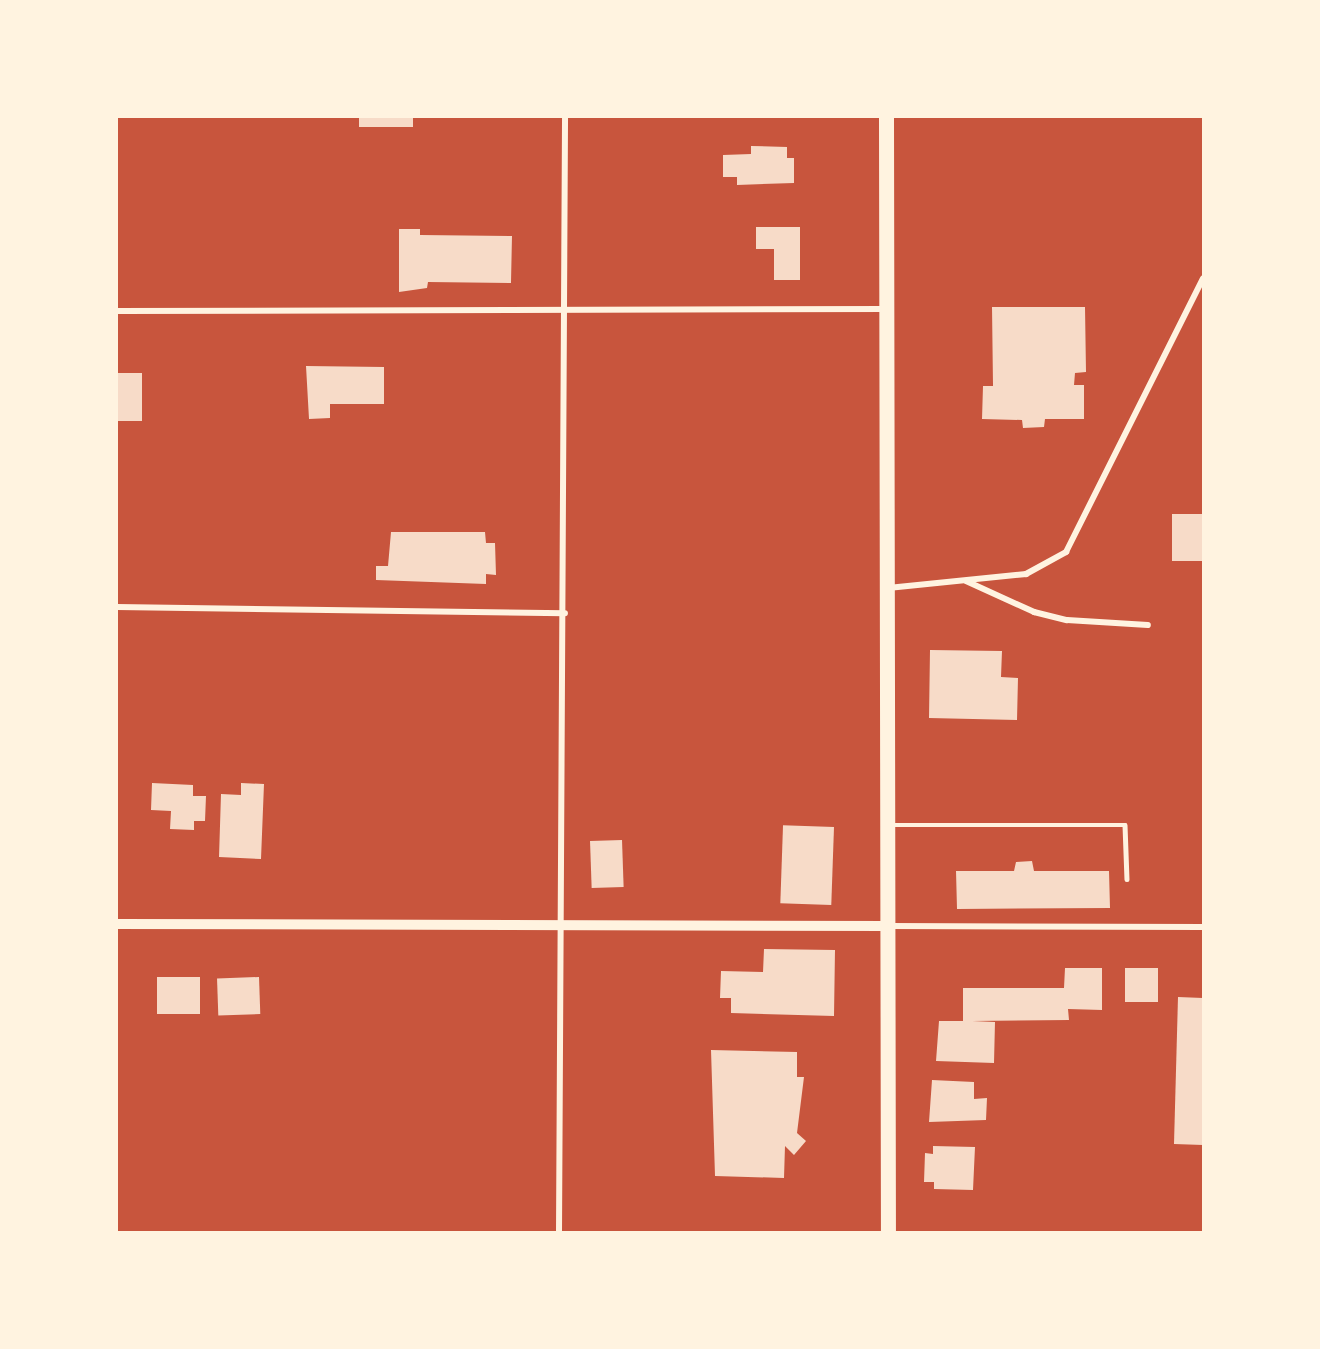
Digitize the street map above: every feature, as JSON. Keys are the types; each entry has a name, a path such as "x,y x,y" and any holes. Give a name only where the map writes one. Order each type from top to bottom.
{"main road":[{"path":"886,117 888,1232"}],"street":[{"path":"559,1232 564,926 568,309 565,117"},
{"path":"887,588 1026,574 1066,552 1203,278"},
{"path":"117,311 886,309"},
{"path":"965,580 1034,612 1067,620 1148,625"},
{"path":"117,607 565,613"},
{"path":"117,924 1203,927"}],"lane":[{"path":"887,825 1125,825 1127,879"}],"building":[{"path":"359,117 413,117 413,127 359,127"},
{"path":"751,146 787,147 787,158 794,158 794,183 737,185 737,177 723,177 723,155 751,154"},
{"path":"756,227 800,227 800,280 774,280 774,249 756,249"},
{"path":"399,229 420,229 420,235 512,236 511,283 428,282 427,288 399,292"},
{"path":"992,307 1085,307 1086,372 1075,373 1074,385 1084,385 1084,419 1045,419 1044,427 1023,428 1022,420 982,419 983,386 993,386"},
{"path":"306,366 384,367 384,404 330,404 330,418 309,419"},
{"path":"117,373 142,373 142,421 117,421"},
{"path":"1172,514 1203,514 1203,561 1172,561"},
{"path":"391,532 485,532 486,543 495,543 496,575 486,574 486,584 376,580 376,566 388,566"},
{"path":"930,650 1002,651 1001,677 1018,678 1017,720 929,718"},
{"path":"152,783 193,785 193,796 206,796 205,821 194,821 194,830 170,829 171,811 151,810"},
{"path":"241,783 264,784 261,859 219,857 221,794 241,795"},
{"path":"783,825 834,827 831,905 780,903"},
{"path":"622,840 624,887 592,888 590,841"},
{"path":"1032,861 1034,871 1109,871 1110,908 957,909 956,871 1014,871 1016,862"},
{"path":"764,949 835,950 834,1016 731,1013 731,998 720,998 721,971 763,972"},
{"path":"1065,968 1102,968 1102,1010 1068,1009 1069,1020 972,1021 995,1022 994,1063 936,1061 939,1021 963,1021 963,988 1064,988"},
{"path":"1125,968 1158,968 1158,1002 1125,1002"},
{"path":"157,977 200,977 200,1014 157,1014"},
{"path":"259,977 260,1014 218,1015 217,978"},
{"path":"1178,997 1203,998 1203,1145 1174,1144"},
{"path":"711,1050 797,1052 797,1077 804,1077 797,1133 806,1141 794,1155 785,1146 784,1178 715,1176"},
{"path":"932,1080 974,1082 974,1099 987,1098 986,1120 929,1122"},
{"path":"933,1146 975,1147 973,1190 934,1189 934,1182 924,1182 925,1153 933,1154"}]}
